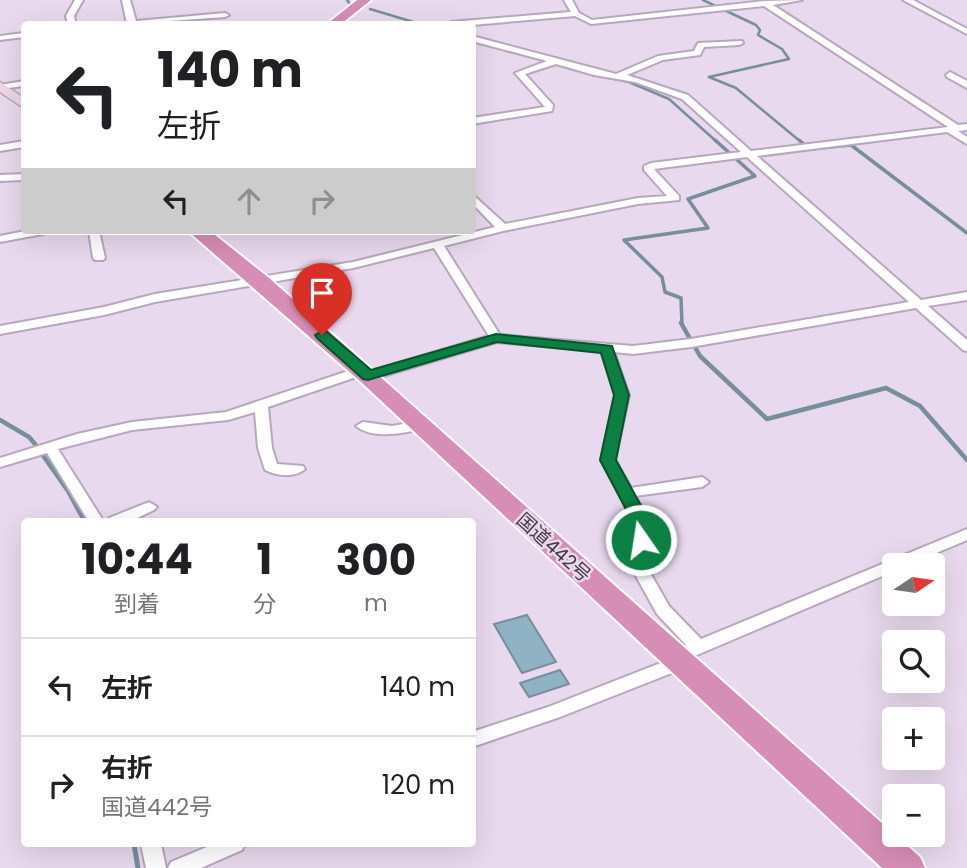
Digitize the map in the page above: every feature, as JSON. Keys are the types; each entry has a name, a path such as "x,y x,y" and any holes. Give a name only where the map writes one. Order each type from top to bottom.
{"highway":[{"path":"337,21 365,0"},
{"name":"国道442号","path":"203,235 262,282 420,425 685,655 907,868"}],"main road":[{"path":"0,86 21,102"}],"street":[{"path":"71,21 70,16 79,0"},
{"path":"126,0 131,21"},
{"path":"568,0 576,14"},
{"path":"713,0 726,7"},
{"path":"476,21 576,14 591,22 798,0"},
{"path":"906,0 967,32"},
{"path":"765,4 958,128 967,141"},
{"path":"163,21 225,15"},
{"path":"508,18 517,27"},
{"path":"631,18 639,26"},
{"path":"0,38 21,36"},
{"path":"476,39 649,83 685,97 967,347"},
{"path":"618,76 643,64 697,53 701,45 739,43"},
{"path":"687,54 702,65"},
{"path":"476,120 549,109 519,73 556,61"},
{"path":"950,75 967,85"},
{"path":"0,86 21,84"},
{"path":"476,235 638,201 675,198 649,168 651,166 958,128"},
{"path":"0,148 21,144"},
{"path":"0,178 21,177"},
{"path":"476,201 503,228"},
{"path":"0,239 22,235"},
{"path":"95,235 100,258"},
{"path":"0,330 104,312 155,298 353,265 474,235"},
{"path":"437,244 496,338"},
{"path":"0,463 82,437 132,426 228,416 365,373 496,338 607,349 639,343 691,343 967,296"},
{"path":"607,349 622,395 608,460 637,513 641,540 640,569 685,655"},
{"path":"261,407 265,448 270,467 279,471 298,469"},
{"path":"363,426 392,430 420,425"},
{"path":"42,450 94,518"},
{"path":"626,493 702,482"},
{"path":"123,518 149,507"},
{"path":"476,739 554,712 967,534"},
{"path":"152,847 156,868"},
{"path":"177,868 228,847"}],"water":[{"path":"527,615 556,662 522,673 494,624"},
{"path":"560,670 569,684 529,697 520,683"}],"waterway":[{"path":"347,0 350,4"},
{"path":"703,0 756,25 760,30 758,35 782,49 789,59 709,77 736,88 801,142"},
{"path":"370,9 410,21"},
{"path":"476,42 583,71"},
{"path":"601,76 629,82 669,99 717,142"},
{"path":"682,325 681,298 665,292 662,277 624,240 708,228 688,199 755,176 715,140"},
{"path":"799,140 805,145"},
{"path":"810,149 851,145 967,233"},
{"path":"682,325 700,356 767,419 886,388 920,406 967,460"},
{"path":"0,420 29,437 35,444 68,491 83,518"},
{"path":"134,847 138,868"}],"route":[{"path":"322,335 368,376 496,338 607,349 619,379 622,395 608,460 637,513 641,540"}]}
